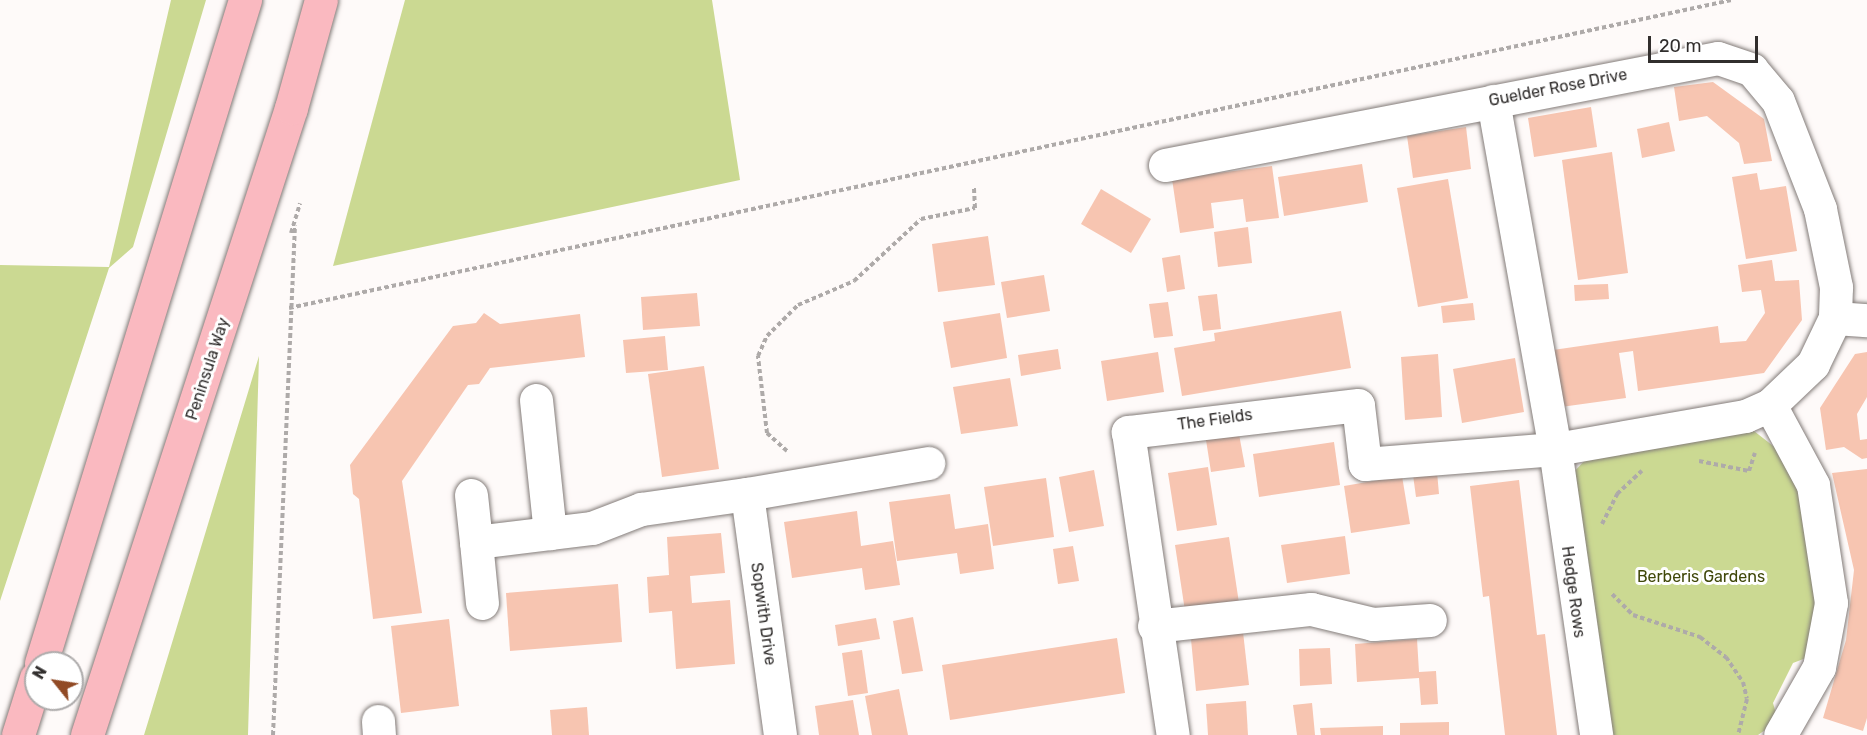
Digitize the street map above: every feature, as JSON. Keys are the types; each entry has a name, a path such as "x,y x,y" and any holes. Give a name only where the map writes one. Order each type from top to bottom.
{"main road":[{"path":"45,651 245,0"},
{"name":"Peninsula Way","path":"87,735 291,108 321,0"},
{"path":"18,735 26,711"}],"street":[{"name":"Guelder Rose Drive","path":"1164,165 1700,60 1718,58 1752,70 1778,101 1803,159 1851,319 1813,364 1776,417 1745,416 1555,449"},
{"path":"1493,100 1555,449"},
{"path":"536,400 550,533"},
{"name":"The Fields","path":"1173,735 1154,626 1128,432 1358,405 1365,464 1555,449"},
{"path":"1776,417 1813,485 1831,603 1819,667 1789,732"},
{"name":"Hedge Rows","path":"1555,449 1596,735"},
{"path":"476,542 592,528 641,509 747,494 928,463"},
{"name":"Sopwith Drive","path":"747,494 780,735"},
{"path":"471,495 482,603"},
{"path":"1154,626 1311,609 1373,624 1430,620"}],"path":[{"path":"289,308 1732,0"},
{"path":"798,485 793,456 766,433 758,356 767,336 798,305 854,280 921,219 975,208 974,186"},
{"path":"273,735 289,308 296,218"},
{"path":"1691,461 1749,471 1756,443 1776,417"},
{"path":"1599,532 1617,494 1653,467"},
{"path":"1608,586 1633,615 1700,637 1726,657 1743,682 1747,699 1738,735"}],"green space":[{"path":"171,0 206,0 133,247 109,268 0,601 0,265 109,267"},
{"path":"405,0 712,0 740,180 333,266"},
{"path":"259,356 248,735 144,735 148,722"},
{"name":"Berberis Gardens","path":"1741,431 1754,431 1777,449 1799,481 1819,590 1806,658 1793,663 1773,703 1778,721 1758,735 1611,735 1572,474 1586,459"}],"building":[{"path":"1713,82 1764,119 1772,161 1744,164 1739,143 1707,116 1679,121 1674,87"},
{"path":"1591,107 1597,147 1534,157 1528,118"},
{"path":"1669,122 1675,151 1642,158 1637,129"},
{"path":"1466,127 1471,169 1413,178 1407,136"},
{"path":"1612,152 1628,273 1578,280 1562,160"},
{"path":"1362,164 1368,202 1284,216 1278,177"},
{"path":"1272,166 1279,218 1246,222 1243,199 1211,203 1214,228 1180,233 1172,179"},
{"path":"1757,173 1760,190 1786,186 1797,251 1746,259 1732,177"},
{"path":"1448,179 1468,298 1418,307 1397,188"},
{"path":"1101,189 1151,219 1131,253 1081,224"},
{"path":"1248,227 1252,263 1218,267 1214,232"},
{"path":"988,236 995,285 938,292 932,244"},
{"path":"1180,255 1185,289 1167,292 1162,258"},
{"path":"1772,260 1775,281 1799,280 1802,320 1764,373 1638,391 1633,351 1619,353 1626,398 1561,407 1553,350 1718,326 1720,343 1746,341 1765,313 1761,290 1742,292 1738,265"},
{"path":"1044,275 1050,311 1007,318 1001,282"},
{"path":"1608,284 1609,299 1575,301 1574,285"},
{"path":"697,293 700,326 643,330 641,297"},
{"path":"1217,294 1221,329 1203,331 1198,296"},
{"path":"1168,302 1173,336 1154,338 1149,304"},
{"path":"1473,303 1475,320 1443,323 1441,306"},
{"path":"1341,311 1351,368 1182,396 1174,348 1215,341 1214,333"},
{"path":"484,313 500,324 580,314 585,357 490,368 479,384 468,385 402,481 422,613 373,619 359,499 353,494 350,465 453,326 476,323"},
{"path":"1000,313 1007,358 951,368 943,322"},
{"path":"665,336 668,370 626,373 623,340"},
{"path":"1058,349 1061,369 1021,376 1018,355"},
{"path":"1158,352 1164,392 1107,401 1101,361"},
{"path":"1867,352 1867,397 1857,414 1860,440 1867,439 1867,458 1862,459 1844,447 1826,450 1820,408 1855,354"},
{"path":"1438,354 1442,417 1405,420 1401,357"},
{"path":"1515,358 1524,412 1462,423 1453,369"},
{"path":"704,366 719,469 662,477 648,374"},
{"path":"1010,378 1018,426 961,434 953,387"},
{"path":"1239,434 1245,467 1211,472 1206,440"},
{"path":"1334,442 1340,485 1259,497 1253,454"},
{"path":"1208,467 1217,525 1177,531 1168,473"},
{"path":"1867,469 1867,718 1863,731 1823,718 1846,640 1854,570 1832,473"},
{"path":"1094,470 1104,526 1069,532 1059,477"},
{"path":"1437,472 1439,494 1416,497 1413,475"},
{"path":"1402,476 1410,524 1351,533 1344,486"},
{"path":"1046,478 1054,537 993,546 984,487"},
{"path":"1519,480 1537,635 1545,634 1557,735 1505,735 1489,596 1483,597 1470,486"},
{"path":"950,494 955,529 988,524 994,569 960,574 957,553 897,561 889,502"},
{"path":"857,511 861,546 893,541 900,585 865,590 862,568 792,578 784,522"},
{"path":"721,533 725,573 690,576 692,603 730,600 735,664 676,669 672,611 649,613 647,577 669,575 667,537"},
{"path":"1345,536 1350,574 1287,583 1281,545"},
{"path":"1229,537 1239,603 1185,611 1175,545"},
{"path":"1073,546 1079,581 1058,584 1053,549"},
{"path":"618,584 622,642 510,651 506,593"},
{"path":"913,617 923,671 902,674 893,621"},
{"path":"876,618 880,639 838,646 835,625"},
{"path":"449,619 459,706 401,713 391,626"},
{"path":"1242,623 1249,685 1196,691 1190,629"},
{"path":"1117,638 1125,693 950,720 942,665"},
{"path":"1417,639 1419,672 1436,671 1438,704 1421,705 1419,678 1357,682 1355,644"},
{"path":"1330,648 1332,684 1300,686 1299,649"},
{"path":"862,650 868,693 848,696 842,653"},
{"path":"899,689 908,735 872,735 865,696"},
{"path":"853,700 859,735 819,735 815,706"},
{"path":"1246,701 1248,735 1208,735 1206,704"},
{"path":"1312,703 1315,735 1297,735 1293,705"},
{"path":"587,707 589,735 552,735 550,710"},
{"path":"1449,722 1449,735 1400,735 1400,723"},
{"path":"1383,726 1383,735 1321,735 1320,728"}]}
